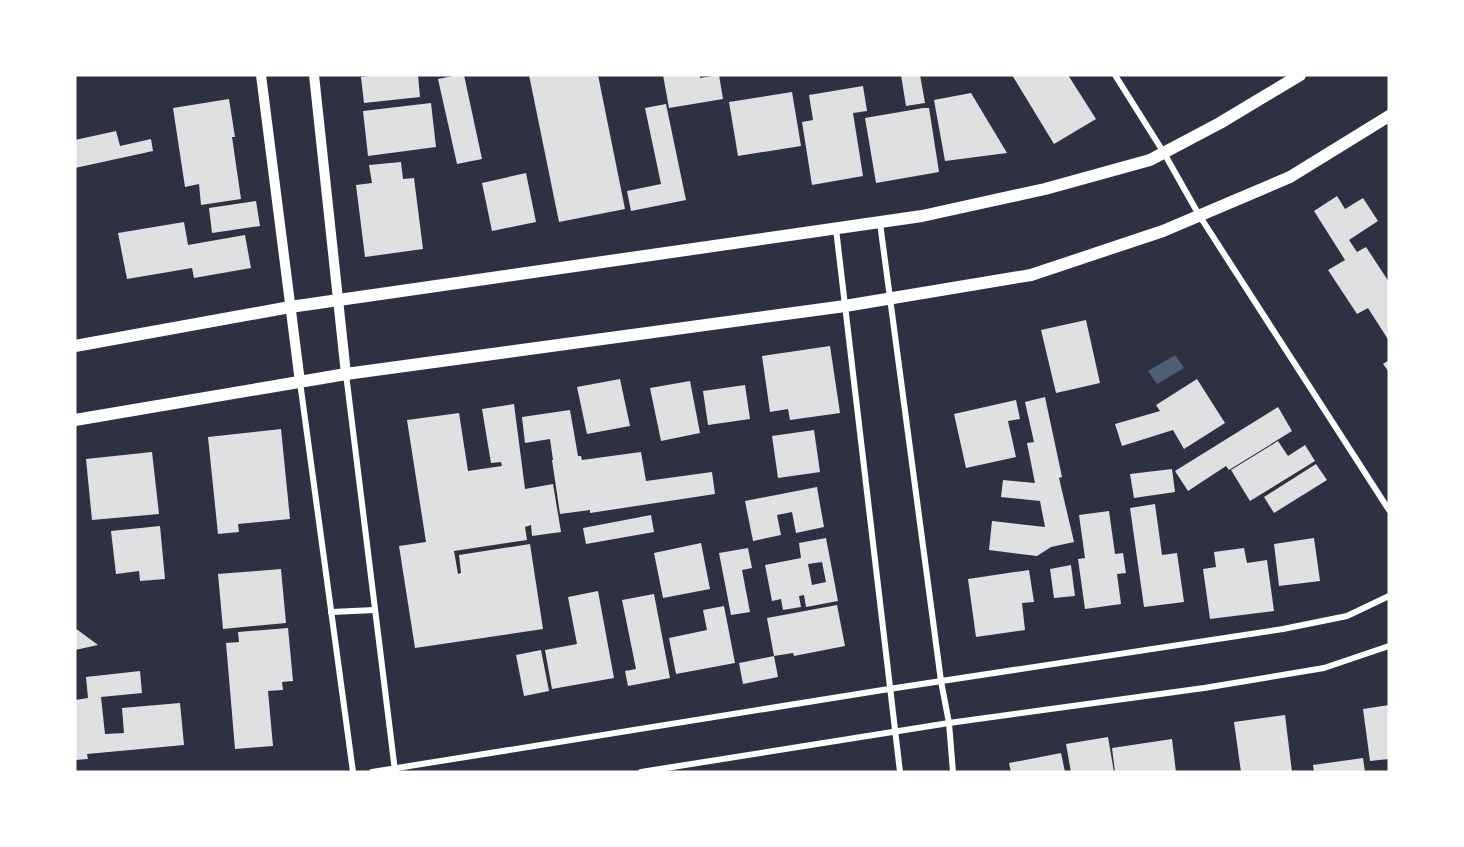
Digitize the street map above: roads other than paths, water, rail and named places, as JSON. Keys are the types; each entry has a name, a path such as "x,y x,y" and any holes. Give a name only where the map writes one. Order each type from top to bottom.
{"main road":[{"path":"75,346 290,307 880,223 1045,189 1150,160 1220,123 1300,75"},
{"path":"75,420 346,374 845,306 1031,275 1163,231 1290,177 1389,116"}],"street":[{"path":"261,75 353,772"},
{"path":"314,75 337,300 395,770"},
{"path":"1115,75 1164,153 1199,215 1389,510"},
{"path":"880,223 941,681 949,723 952,772"},
{"path":"836,229 900,772"},
{"path":"372,772 889,689 1283,629 1347,616 1389,596"},
{"path":"331,612 375,610"},
{"path":"641,772 949,723 1204,688 1324,668 1389,646"}],"water":[{"path":"1175,355 1184,368 1157,384 1148,371"}]}
